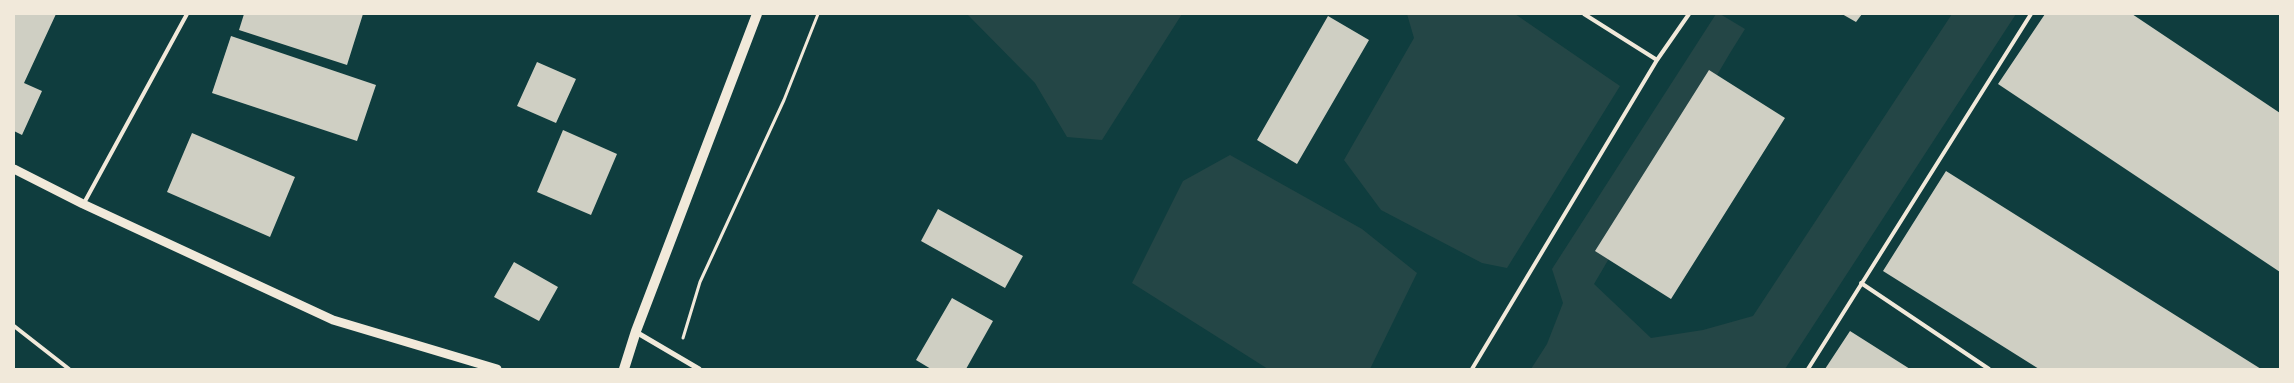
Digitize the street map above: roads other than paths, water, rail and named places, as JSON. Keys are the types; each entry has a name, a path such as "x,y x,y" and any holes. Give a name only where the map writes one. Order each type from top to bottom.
{"main road":[{"path":"624,369 636,331 757,14"}],"street":[{"path":"14,169 83,204 334,320 497,369"},
{"path":"636,331 699,369"}],"lane":[{"path":"83,204 187,14"},
{"path":"1584,14 1658,60"},
{"path":"1472,369 1658,60 1690,14"},
{"path":"1808,369 2031,14"},
{"path":"1861,283 1990,369"},
{"path":"14,326 70,369"}]}
